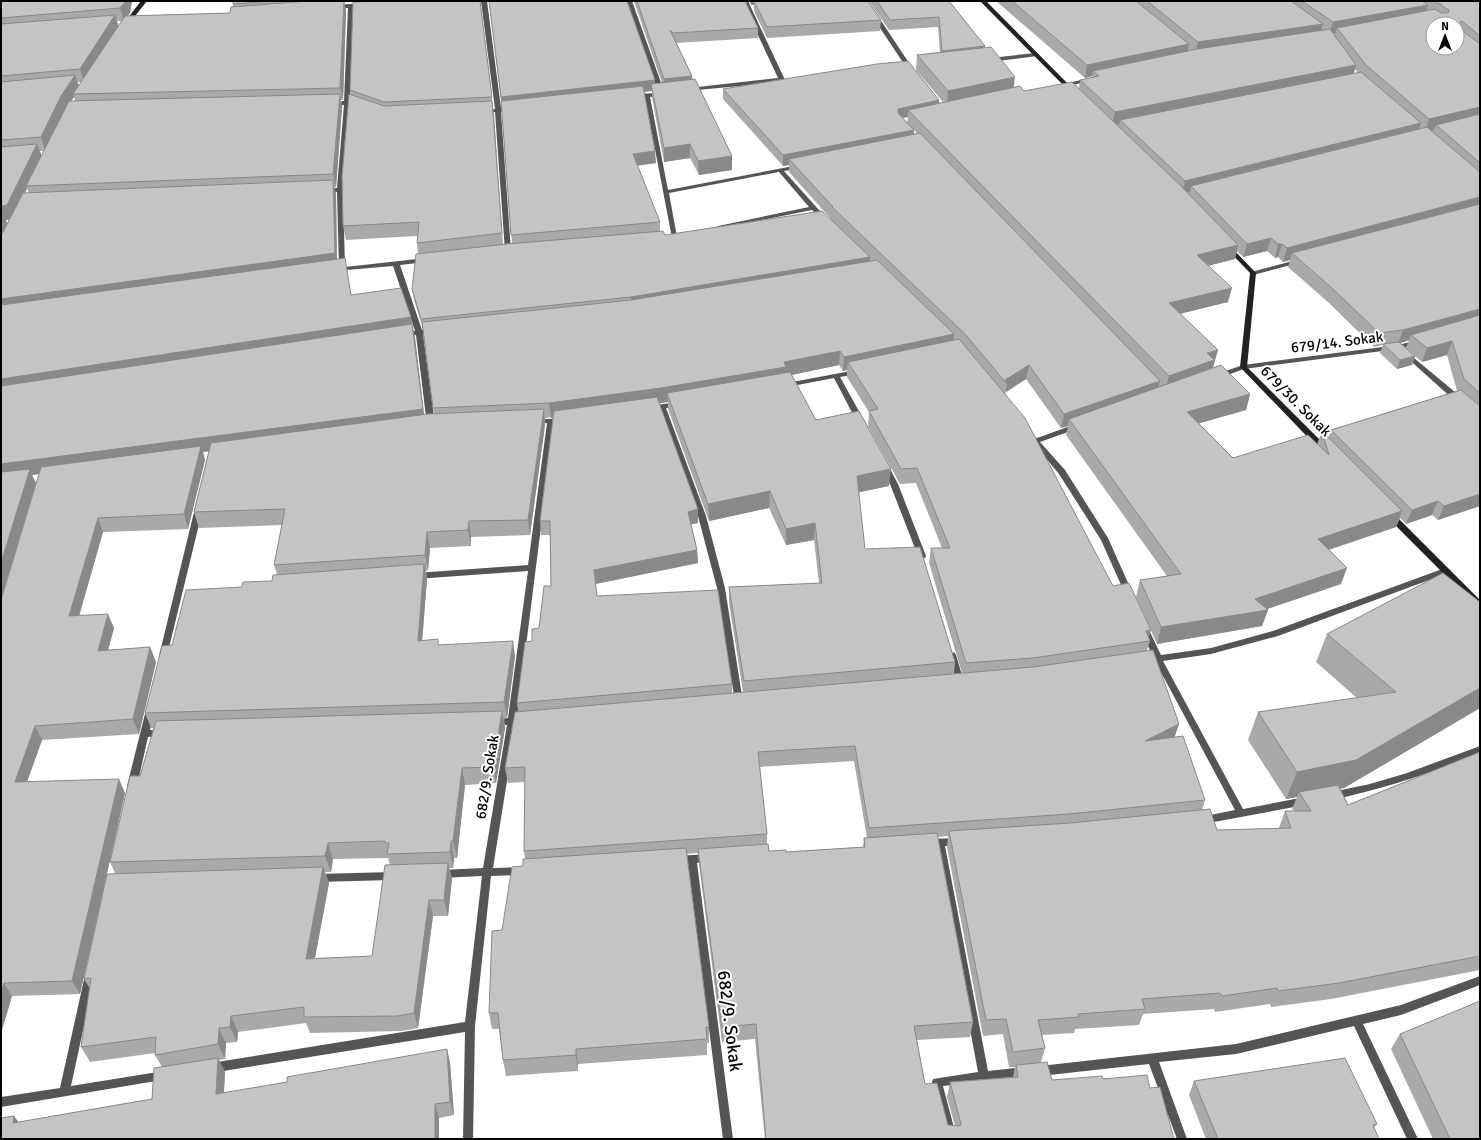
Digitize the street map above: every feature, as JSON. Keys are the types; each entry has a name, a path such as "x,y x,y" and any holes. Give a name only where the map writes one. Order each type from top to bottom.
{"street":[{"path":"121,27 127,23 144,1"},
{"path":"484,1 498,111 508,251"},
{"path":"629,1 661,94"},
{"path":"745,1 782,80"},
{"path":"865,1 914,74"},
{"path":"983,1 1075,95"},
{"path":"328,8 372,4"},
{"path":"342,269 340,190 347,103 351,6"},
{"path":"748,9 756,8"},
{"path":"127,23 135,23"},
{"path":"980,61 1035,55"},
{"path":"902,68 917,67"},
{"path":"684,91 790,79"},
{"path":"1057,87 1095,79"},
{"path":"631,96 668,93"},
{"path":"646,95 674,237"},
{"path":"323,104 347,103 366,110"},
{"path":"474,112 521,108"},
{"path":"666,192 802,166"},
{"path":"780,170 829,224"},
{"path":"316,191 340,190"},
{"path":"712,229 813,208"},
{"path":"666,238 682,235"},
{"path":"1222,240 1253,273 1306,259"},
{"path":"501,252 516,251"},
{"path":"326,272 342,269 434,260"},
{"path":"396,264 419,333 431,426"},
{"name":"679/30. Sokak","path":"1253,273 1243,367 1327,452"},
{"path":"395,336 442,330"},
{"name":"679/14. Sokak","path":"1214,377 1243,367 1398,347 1428,339"},
{"path":"1398,347 1462,403"},
{"path":"776,387 867,370"},
{"path":"836,376 865,430"},
{"path":"640,409 685,402"},
{"path":"662,406 702,516 721,588 739,702"},
{"path":"527,422 551,422 573,418"},
{"name":"682/9. Sokak","path":"468,1139 470,1026 487,873 512,722 551,422"},
{"path":"1080,425 1033,438 1062,472 1105,540 1133,603"},
{"path":"880,457 894,484 924,562"},
{"path":"160,666 182,592 200,500"},
{"path":"1383,508 1480,605"},
{"path":"406,577 531,568"},
{"path":"1135,662 1211,651 1274,634 1445,571"},
{"path":"1139,617 1158,659 1241,813"},
{"path":"949,645 960,683"},
{"path":"130,794 151,704"},
{"path":"488,722 535,720"},
{"path":"144,734 175,733"},
{"path":"1197,820 1319,799 1367,789 1430,770 1480,749"},
{"path":"917,844 971,841"},
{"path":"940,843 984,1077"},
{"path":"668,861 715,857"},
{"name":"682/9. Sokak","path":"692,859 728,1139"},
{"path":"432,875 534,870"},
{"path":"306,878 400,876"},
{"path":"64,1092 91,969"},
{"path":"952,1139 937,1082 1236,1049 1402,1010 1480,980"},
{"path":"1357,1021 1413,1139"},
{"path":"204,1069 470,1026"},
{"path":"1152,1058 1182,1139"},
{"path":"1,1102 173,1074"}],"building":[{"path":"1,1 126,1 120,8 1,18"},
{"path":"233,1 271,1 233,4"},
{"path":"308,1 344,1 340,88 73,94 125,16 230,13 231,7"},
{"path":"480,1 492,97 384,102 350,90 353,2"},
{"path":"489,1 627,1 655,80 501,97"},
{"path":"637,1 745,1 758,28 673,33 670,30 692,76 664,79"},
{"path":"754,1 868,1 881,20 767,27"},
{"path":"877,1 949,1 985,46 942,51 939,17 890,20"},
{"path":"1012,1 1136,1 1189,44 1087,65"},
{"path":"1147,1 1291,1 1323,24 1198,42"},
{"path":"1302,1 1422,1 1428,5 1333,22"},
{"path":"1434,1 1480,1 1480,36 1465,24 1465,16 1425,16 1425,56 1465,56 1465,33 1480,44 1480,107 1429,119 1366,65 1337,28 1435,9 1441,13 1448,13 1449,10"},
{"path":"115,15 80,69 1,76 1,24"},
{"path":"1330,29 1356,65 1115,112 1080,80 1099,76 1093,71 1197,49"},
{"path":"991,47 1015,77 948,91 917,55"},
{"path":"908,61 939,100 898,109 898,113 914,130 783,155 723,89 877,64"},
{"path":"1361,72 1421,123 1185,181 1120,120"},
{"path":"75,75 61,96 41,137 1,140 1,82"},
{"path":"695,79 732,156 698,161 690,144 664,148 651,84"},
{"path":"1072,82 1181,186 1238,245 1197,255 1232,288 1169,303 1218,350 1207,353 1214,360 1169,376 908,110 1020,86 1024,91"},
{"path":"643,86 655,151 633,154 660,222 511,235 501,101"},
{"path":"340,94 333,174 26,186 69,101"},
{"path":"349,94 384,106 492,101 502,233 417,243 419,222 343,226 342,176"},
{"path":"1480,114 1480,163 1436,125"},
{"path":"1427,127 1480,172 1480,197 1287,248 1282,244 1278,244 1271,238 1247,244 1191,186"},
{"path":"920,133 1160,381 1064,414 1029,365 1005,380 1007,384 965,334 832,207 789,159"},
{"path":"37,144 7,205 1,206 1,147"},
{"path":"333,180 335,253 1,299 1,236 23,193"},
{"path":"1480,204 1480,309 1403,330 1379,333 1333,289 1292,253"},
{"path":"822,211 870,257 631,297 421,319 412,289 416,254 507,244 663,231 665,235"},
{"path":"345,258 351,295 401,288 411,317 1,379 1,305"},
{"path":"877,260 954,334 844,357 840,351 784,362 786,367 661,388 549,403 433,408 422,322 631,300"},
{"path":"1480,315 1480,393 1464,379 1452,341 1427,348 1411,335"},
{"path":"412,324 423,409 1,464 1,386"},
{"path":"959,339 1025,418 1113,586 1129,583 1151,630 1146,631 1150,641 1033,658 966,663 931,548 950,548 917,468 901,469 869,411 878,409 848,362"},
{"path":"1399,342 1415,356 1400,360 1383,344"},
{"path":"1221,365 1250,394 1187,412 1233,458 1308,435 1329,455 1322,431 1402,511 1318,539 1347,568 1255,599 1268,610 1161,627 1140,580 1181,574 1069,419"},
{"path":"790,372 816,420 859,411 891,469 857,476 865,549 920,547 955,662 744,681 729,587 822,583 815,523 786,529 770,491 708,504 667,393"},
{"path":"1461,390 1480,406 1480,494 1444,506 1438,501 1412,510 1331,430"},
{"path":"657,397 698,509 688,512 697,550 594,570 597,596 718,590 732,684 517,703 525,642 532,641 532,629 539,628 544,586 551,586 550,521 540,521 554,411"},
{"path":"544,409 528,520 469,521 468,530 427,532 425,555 274,565 285,509 194,512 211,443 428,414"},
{"path":"201,446 184,514 98,518 69,616 108,614 98,651 150,647 133,719 35,726 15,782 119,779 72,981 4,983 1,993 1,600 41,467"},
{"path":"30,469 1,563 1,472"},
{"path":"424,564 418,641 438,639 438,645 513,641 504,702 145,713 162,646 172,645 186,590 242,587 243,582 272,581 273,575"},
{"path":"1443,573 1480,602 1480,688 1356,760 1297,772 1258,712 1396,692 1327,634"},
{"path":"1153,650 1179,724 1145,741 1183,736 1205,800 1069,814 869,828 855,746 758,752 767,834 524,851 525,767 505,768 515,712 1033,667"},
{"path":"502,711 493,767 462,768 453,841 451,841 450,852 387,854 389,843 385,843 385,841 328,843 325,856 110,862 130,776 140,776 156,721"},
{"path":"1480,752 1480,956 1339,983 1278,991 1277,988 1222,996 1220,993 1142,999 1145,1009 1078,1014 1079,1017 1038,1020 1045,1048 1013,1052 1006,1019 986,1020 949,831 1070,823 1210,809 1217,830 1291,828 1285,811 1311,811 1299,792 1338,785 1348,805"},
{"path":"937,833 973,1022 914,1026 925,1084 937,1083 948,1125 960,1126 961,1124 950,1082 1018,1077 1016,1065 1047,1062 1052,1080 1102,1076 1103,1079 1147,1075 1150,1088 1160,1087 1174,1139 766,1139 756,1024 722,1027 698,849 768,844 769,851 786,850 786,852 865,847 864,838"},
{"path":"686,848 709,1027 706,1027 707,1039 576,1049 576,1055 503,1060 498,1013 489,1013 492,931 502,930 512,867 523,866 523,859"},
{"path":"448,863 444,900 429,900 414,1013 397,1016 304,1017 304,1007 231,1016 230,1027 219,1028 218,1044 155,1055 156,1037 81,1047 91,978 84,979 107,874 323,867 306,959 372,956 385,865"},
{"path":"1480,1001 1480,1139 1450,1139 1400,1034"},
{"path":"447,1049 450,1102 435,1104 435,1139 1,1139 1,1118 14,1116 13,1123 152,1099 154,1068 218,1058 216,1094 287,1082 287,1077"},
{"path":"1345,1058 1377,1124 1373,1125 1379,1139 1218,1139 1194,1081"}]}
